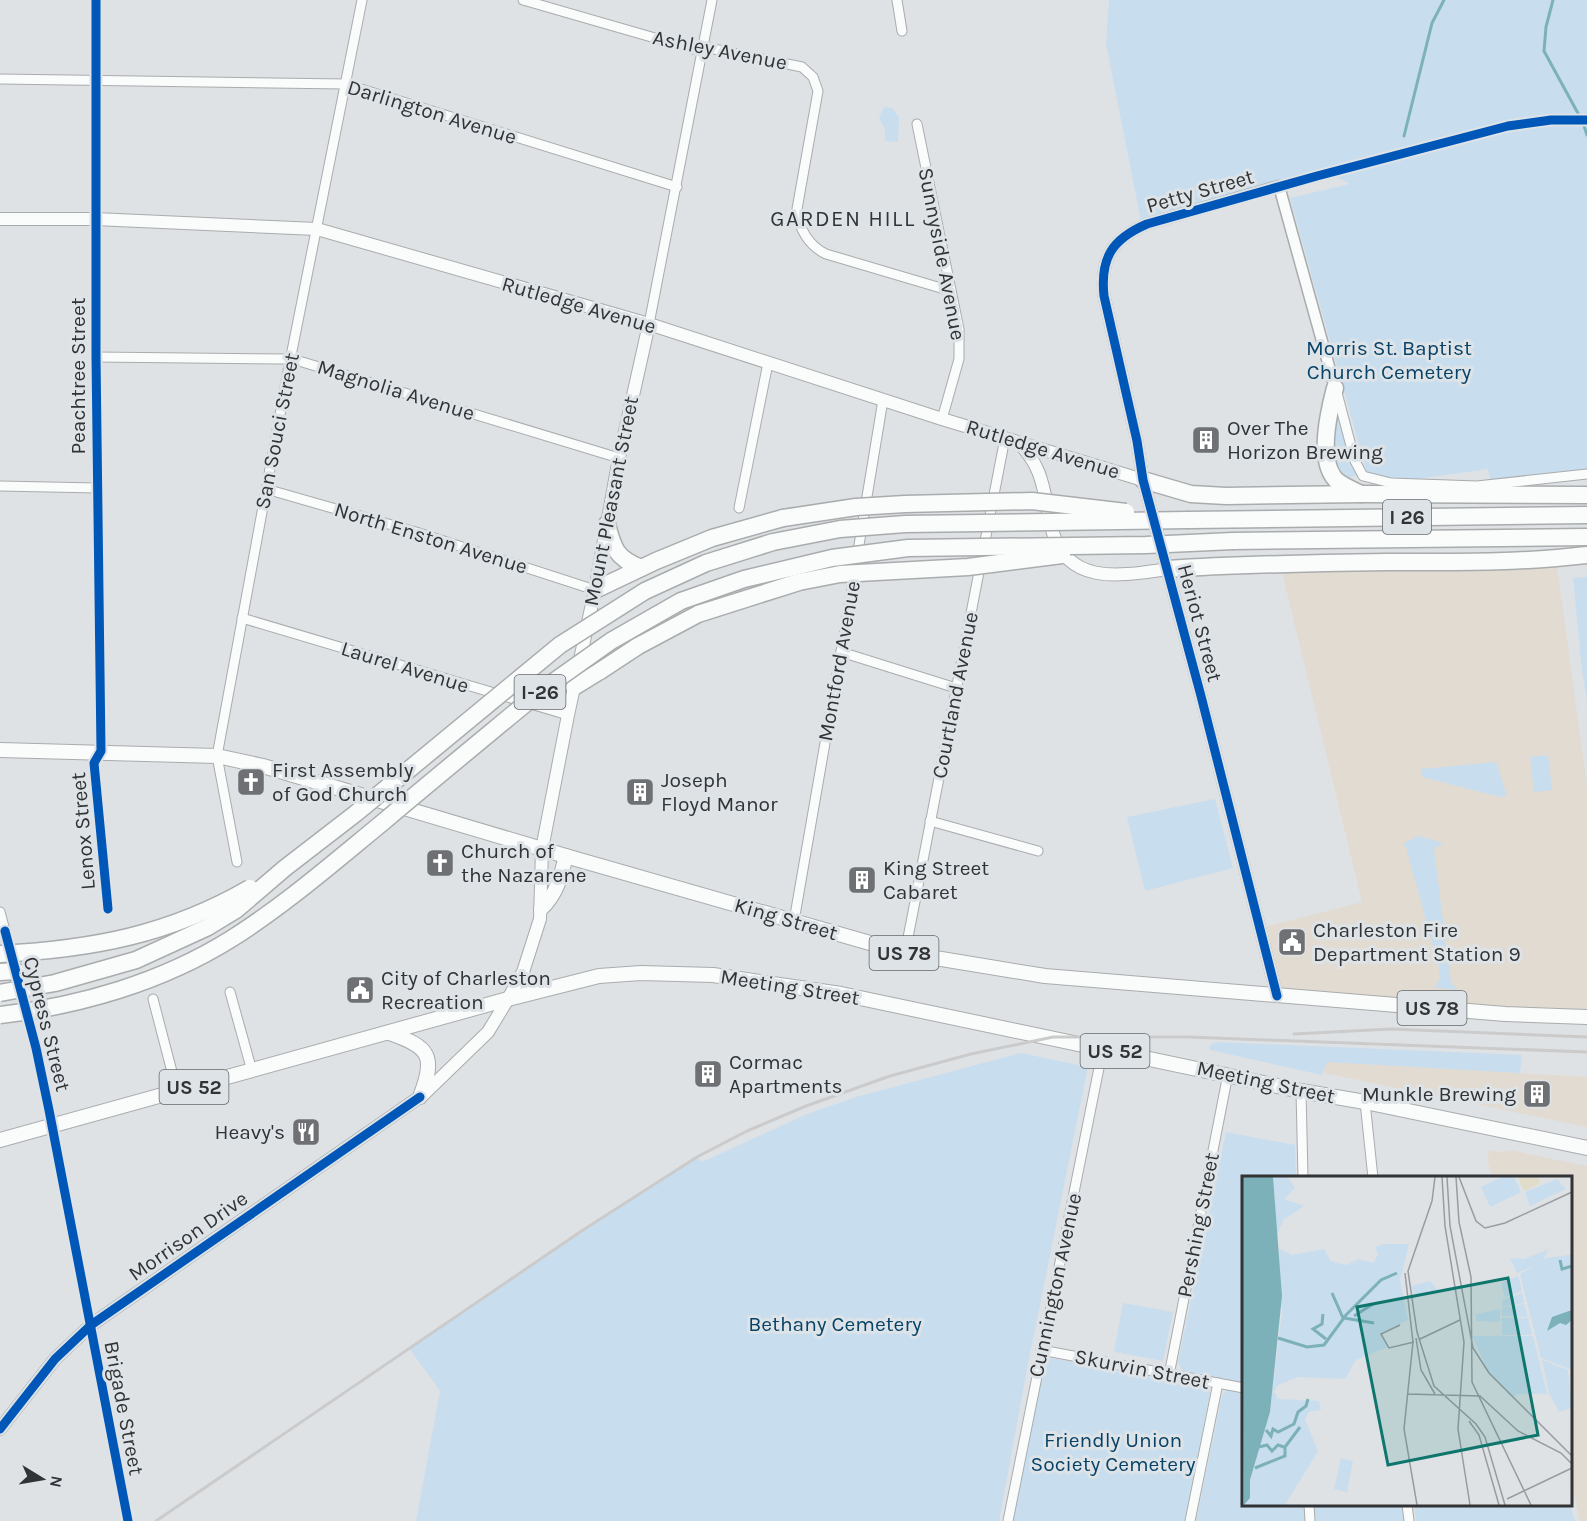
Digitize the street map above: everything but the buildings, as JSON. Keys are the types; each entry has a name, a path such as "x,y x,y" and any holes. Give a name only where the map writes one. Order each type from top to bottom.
{"highway":[{"path":"1335,388 1326,441 1329,466 1335,479 1362,494"},
{"path":"1143,480 1191,494 1226,496 1587,495"},
{"path":"595,590 712,538 783,518 856,507 1032,501 1189,520"},
{"name":"I 26","path":"1227,519 1587,515"},
{"name":"I-26","path":"0,993 55,983 136,960 208,927 236,910 560,645 645,591 706,563 773,542 840,529 905,524 1227,519"},
{"path":"607,524 616,553 641,568"},
{"name":"I 26","path":"1233,541 1587,537"},
{"name":"I-26","path":"0,1015 86,1000 128,987 171,970 230,940 318,876 576,664 681,601 744,579 787,568 832,558 908,548 1146,545 1233,541"},
{"path":"574,687 638,646 699,614 800,582 840,574 968,567 1146,545"},
{"path":"1168,569 1292,564 1512,561 1587,555"},
{"path":"0,954 83,946 117,941 147,933 230,900 285,868"}],"main road":[{"name":"Rutledge Avenue","path":"0,219 95,219 316,229 649,324 942,419 1143,480"},
{"name":"Mount Pleasant Street","path":"508,999 523,972 541,909 542,849 595,590 619,458 649,324"},
{"path":"1018,442 1033,458 1043,486 1053,534 1068,560 1088,572 1120,575 1168,569"},
{"name":"King Street","path":"0,750 217,756 263,766 905,953 1045,976 1505,1014 1587,1017"},
{"path":"541,909 557,888 566,856"},
{"name":"Meeting Street","path":"0,1140 508,999 599,976 657,972 712,975 841,994 1301,1091 1587,1148"},
{"name":"Morrison Drive","path":"0,1429 55,1359 91,1325 420,1097 488,1032 508,999"},
{"path":"389,1033 414,1043 427,1057 428,1076 420,1097"}],"street":[{"name":"Peachtree Street","path":"96,0 96,488 101,751"},
{"name":"San Souci Street","path":"237,862 217,756 290,360 362,0"},
{"name":"Ashley Avenue","path":"523,0 693,49 704,47 802,67 813,77 818,91 797,210 800,225 811,243 826,254 951,291"},
{"name":"Mount Pleasant Street","path":"649,324 704,47 711,0"},
{"path":"897,0 902,31"},
{"name":"Darlington Avenue","path":"0,79 345,84 677,187"},
{"path":"1587,120 1551,120 1508,126 1279,186 1355,461 1362,476 1391,483 1477,486 1587,474"},
{"name":"Sunnyside Avenue","path":"917,124 959,329 959,359 942,419"},
{"name":"Petty Street","path":"1107,258 1128,232 1147,224 1279,186"},
{"name":"Heriot Street","path":"1107,258 1102,276 1104,296 1128,398 1143,480 1168,569 1277,996"},
{"name":"Magnolia Avenue","path":"96,357 290,360 619,458"},
{"path":"739,508 768,363"},
{"name":"Montford Avenue","path":"794,921 883,400"},
{"name":"Courtland Avenue","path":"905,953 1005,438"},
{"path":"0,486 96,488"},
{"name":"North Enston Avenue","path":"266,489 416,532 595,590"},
{"name":"Laurel Avenue","path":"242,618 568,715"},
{"path":"841,652 956,688"},
{"name":"Lenox Street","path":"101,751 94,764 108,909"},
{"path":"930,821 1038,851"},
{"name":"Cypress Street","path":"0,912 8,971 36,1048 52,1125"},
{"path":"230,992 252,1071"},
{"path":"153,999 177,1091"},
{"name":"Cunnington Avenue","path":"1008,1521 1103,1048"},
{"name":"Pershing Street","path":"1169,1375 1228,1074"},
{"path":"1301,1091 1303,1176"},
{"path":"1365,1102 1373,1176"},
{"name":"Brigade Street","path":"52,1125 128,1521"},
{"name":"Skurvin Street","path":"1041,1350 1242,1388"},
{"path":"1190,1521 1218,1383"},
{"path":"1309,1506 1310,1521"},
{"path":"1407,1506 1409,1521"}],"shaded area":[{"path":"1556,558 1587,786 1587,1017 1276,994 1260,928 1362,902 1280,564"},
{"path":"1326,1061 1587,1077 1587,1127 1324,1073"},
{"path":"1490,1150 1502,1152 1510,1150 1587,1166 1587,1521 1580,1521 1572,1486 1572,1176 1492,1176 1487,1159"}],"green space":[{"name":"Morris St. Baptist Church Cemetery","path":"1109,0 1587,0 1587,474 1491,484 1488,469 1416,479 1368,477 1290,198 1350,184 1327,172 1142,226 1106,44"},
{"path":"884,107 892,108 899,117 898,142 885,141 885,129 879,118"},
{"path":"1338,410 1357,475 1348,478 1339,476 1332,454"},
{"path":"1587,577 1587,701 1573,578"},
{"path":"1548,755 1552,790 1534,792 1530,757"},
{"path":"1496,762 1507,796 1500,797 1422,777 1421,769"},
{"path":"1215,799 1233,868 1145,891 1127,817"},
{"path":"1418,836 1440,842 1442,846 1435,847 1434,850 1451,983 1458,990 1435,988 1440,978 1439,968 1406,847 1403,844"},
{"path":"1216,1042 1522,1055 1520,1073 1327,1062 1322,1075 1210,1050 1209,1046"},
{"name":"Bethany Cemetery","path":"1021,1053 1088,1067 999,1521 416,1521 440,1391 409,1348 583,1230 697,1157 702,1162 807,1114 856,1097"},
{"path":"1226,1132 1295,1145 1296,1176 1242,1176 1242,1383 1183,1372 1178,1362"},
{"path":"1123,1303 1173,1312 1163,1361 1114,1352"},
{"name":"Friendly Union Society Cemetery","path":"1051,1358 1207,1387 1210,1393 1186,1521 1013,1521 1045,1362"},
{"path":"1227,1390 1242,1394 1242,1506 1305,1506 1305,1521 1196,1521 1222,1395"},
{"path":"1315,1506 1401,1506 1404,1521 1315,1521"},
{"path":"1414,1506 1570,1506 1575,1521 1416,1521"}],"waterway":[{"path":"1404,136 1432,23 1444,0"},
{"path":"1553,0 1546,27 1544,51 1580,117"},
{"path":"1583,123 1587,135"}],"railway":[{"path":"1294,1034 1391,1029 1587,1037"},
{"path":"156,1521 583,1230 697,1157 747,1131 806,1106 890,1076 971,1054 1053,1037 1189,1037 1587,1052"}],"cycle path":[{"path":"96,0 96,357 101,751 94,763 108,909"},
{"path":"1277,996 1201,696 1143,480 1137,441 1104,296 1103,283 1107,260 1117,243 1147,224 1508,126 1551,120 1587,120"},
{"path":"5,931 36,1048 49,1110 128,1521"},
{"path":"0,1429 55,1359 91,1325 420,1097"}],"place":[{"name":"Over The Horizon Brewing","path":"1206,440"},
{"name":"First Assembly of God Church","path":"251,782"},
{"name":"Joseph Floyd Manor","path":"640,792"},
{"name":"Church of the Nazarene","path":"440,863"},
{"name":"King Street Cabaret","path":"862,880"},
{"name":"Charleston Fire Department Station 9","path":"1292,942"},
{"name":"City of Charleston Recreation","path":"360,990"},
{"name":"Cormac Apartments","path":"708,1074"},
{"name":"Munkle Brewing","path":"1537,1094"},
{"name":"Heavy's","path":"306,1132"}],"district":[{"name":"GARDEN HILL","path":"843,219"}]}
